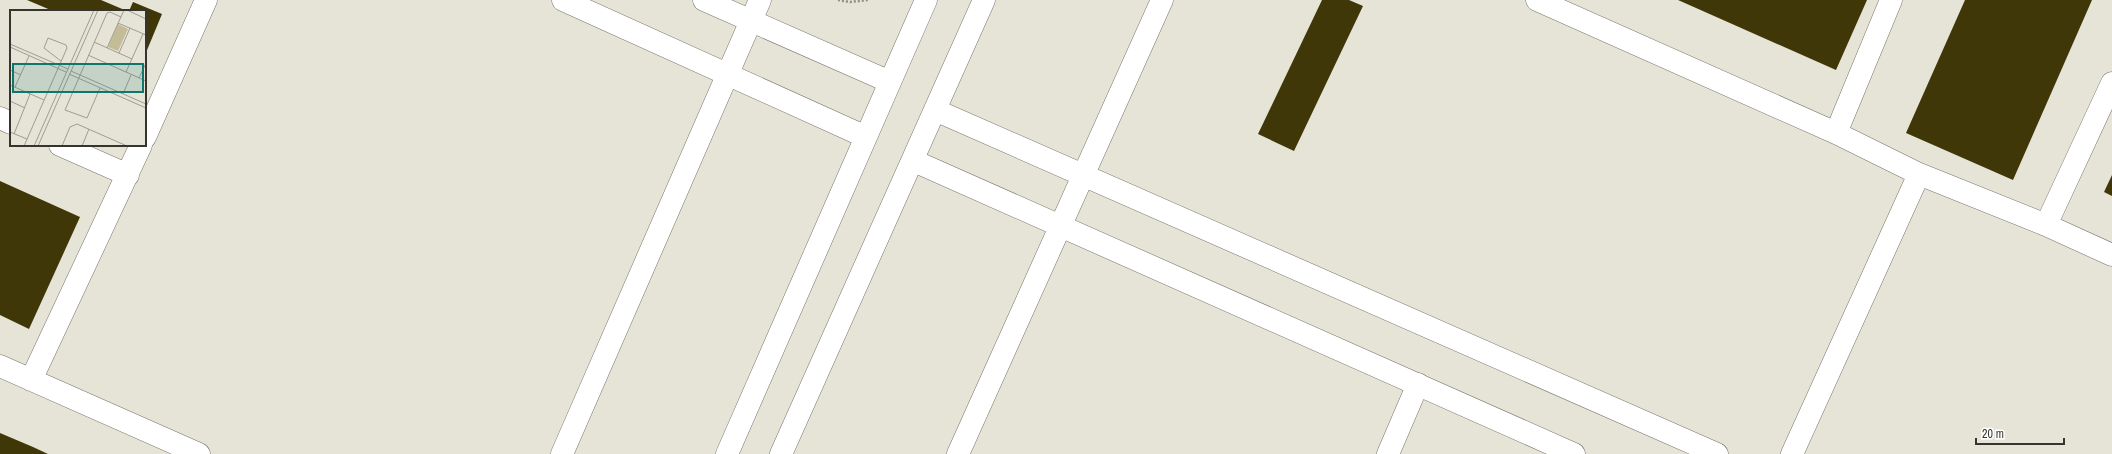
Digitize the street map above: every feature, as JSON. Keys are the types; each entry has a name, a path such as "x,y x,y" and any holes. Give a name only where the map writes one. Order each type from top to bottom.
{"street":[{"path":"146,135 206,0"},
{"path":"563,0 866,137"},
{"path":"704,0 890,82"},
{"path":"562,454 726,74 760,0"},
{"path":"727,454 926,0"},
{"path":"781,454 914,161 984,0"},
{"path":"958,454 1162,0"},
{"path":"1537,0 1836,133 1919,174 2046,225 2112,255"},
{"path":"1836,133 1891,0"},
{"path":"2046,225 2112,83"},
{"path":"935,110 1717,454"},
{"path":"0,118 10,123"},
{"path":"62,146 128,175"},
{"path":"31,380 142,146"},
{"path":"914,161 1574,454"},
{"path":"1792,454 1919,174"},
{"path":"0,366 198,454"},
{"path":"1388,454 1418,384"}],"path":[{"path":"838,0 850,2 868,0"}],"building":[{"path":"27,0 101,0 125,10 51,10"},
{"path":"1322,0 1349,0 1363,6 1294,151 1258,134"},
{"path":"1678,0 1867,0 1836,70"},
{"path":"1965,0 2092,0 2013,180 1906,133"},
{"path":"133,2 162,14 146,53 146,10 129,10"},
{"path":"2112,175 2112,196 2104,192"},
{"path":"0,181 80,217 29,329 0,315"},
{"path":"0,433 33,447 48,454 0,454"}]}
